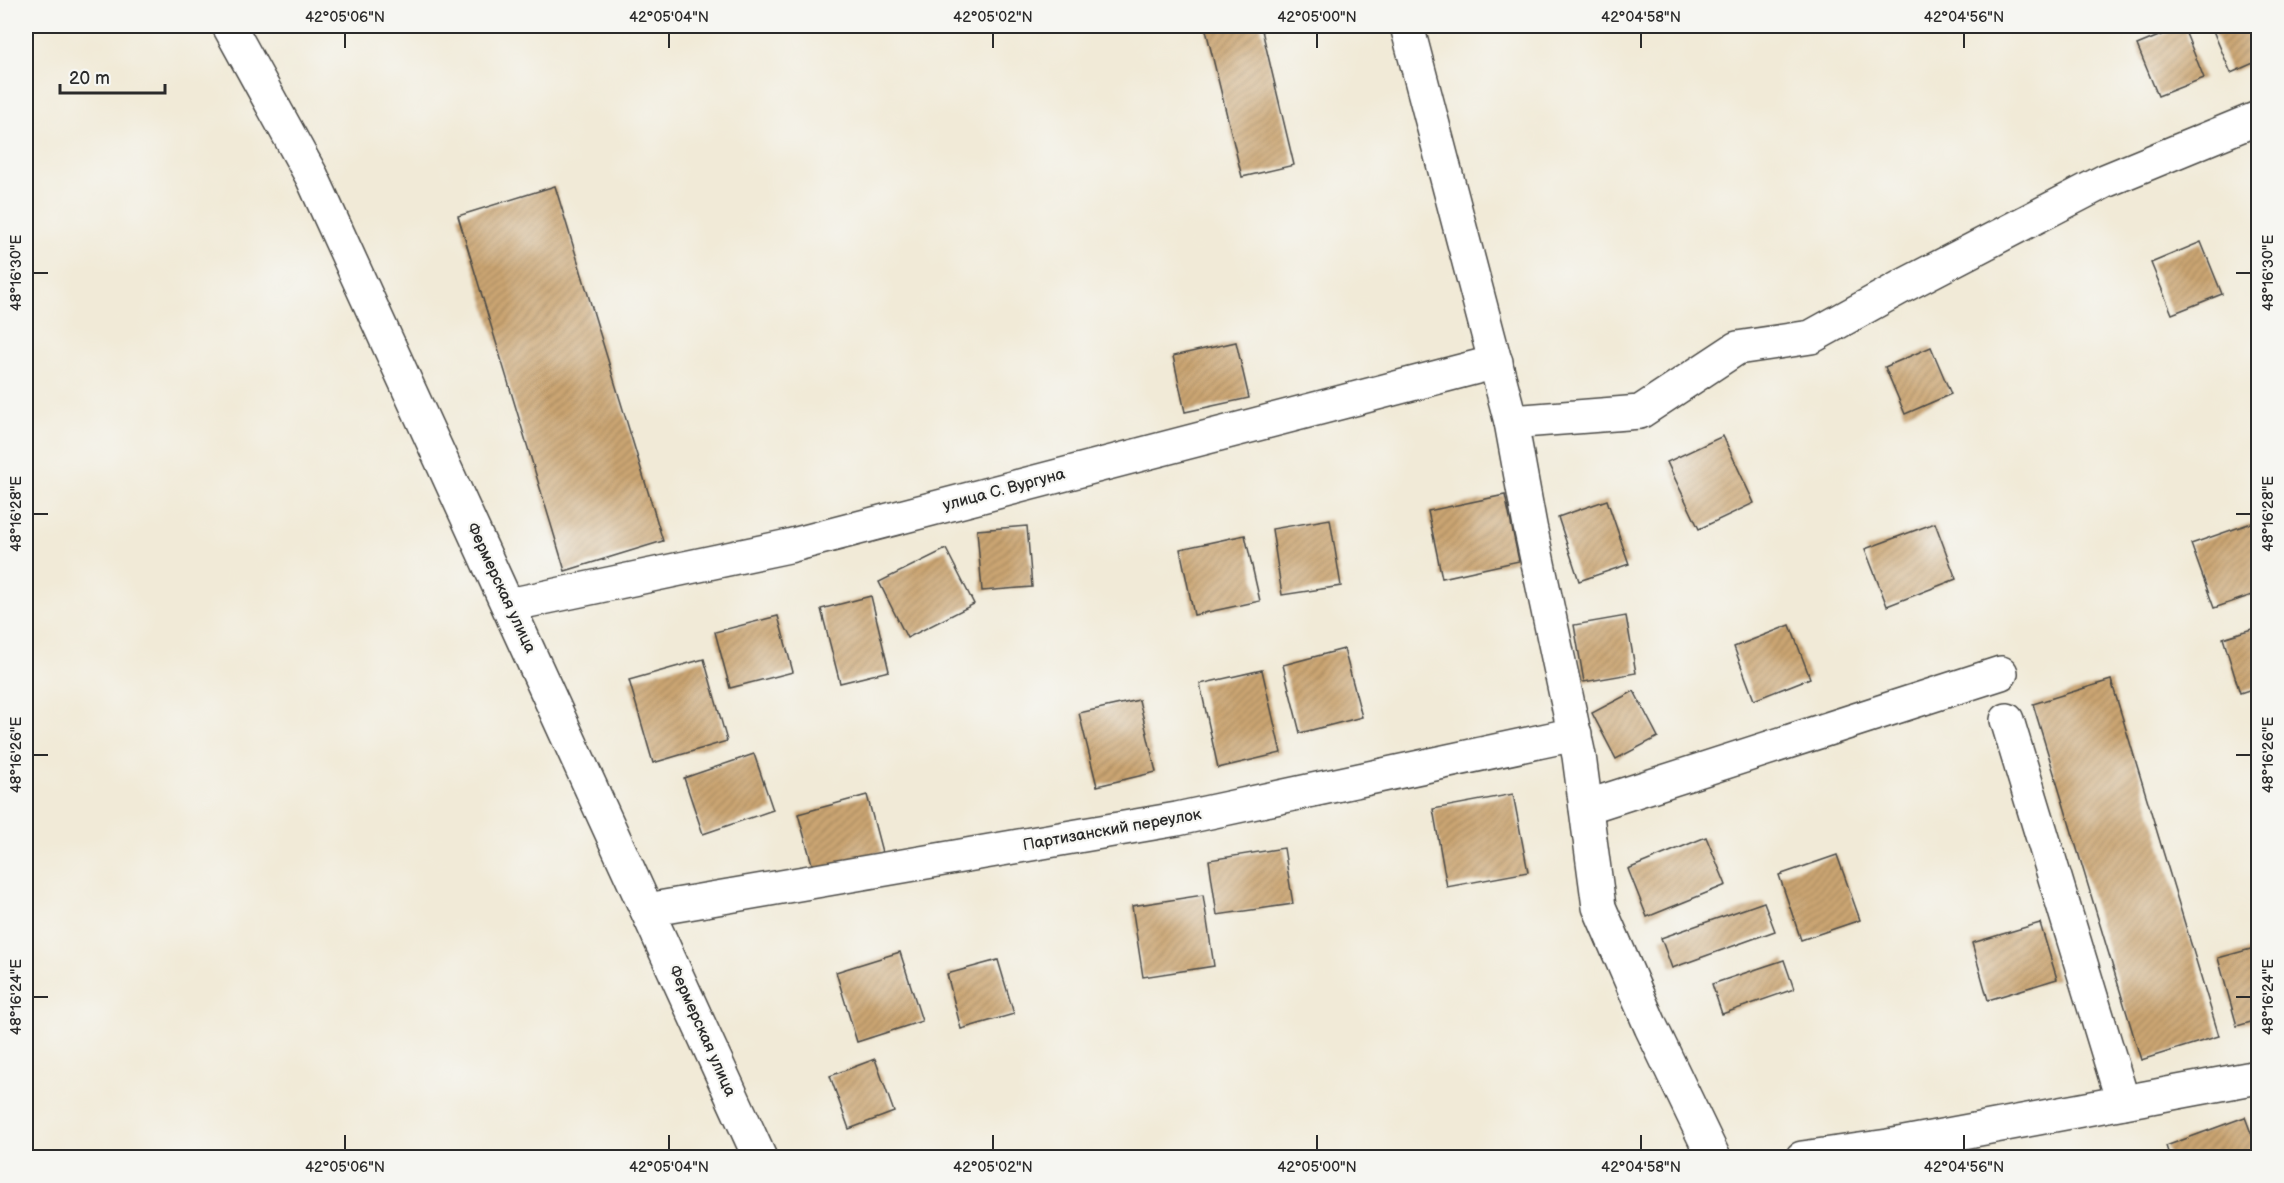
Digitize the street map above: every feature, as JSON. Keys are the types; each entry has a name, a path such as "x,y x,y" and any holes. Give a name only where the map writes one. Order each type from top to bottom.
{"street":[{"name":"Фермерская улица","path":"229,26 312,177 760,1158"},
{"path":"1407,26 1511,422 1530,526 1575,734 1599,907 1651,1027 1714,1158"},
{"path":"1511,422 1640,412 1737,348 1811,337 1903,286 2105,181 2259,118"},
{"name":"улица С. Вургуна","path":"509,605 789,546 1496,362"},
{"path":"1586,807 2001,673"},
{"path":"2007,720 2123,1102"},
{"name":"Партизанский переулок","path":"647,910 1177,819 1575,734"},
{"path":"1802,1158 1891,1152 2123,1102 2258,1078"}],"building":[{"path":"1205,26 1261,26 1294,165 1242,177"},
{"path":"2183,26 2204,78 2158,96 2137,45"},
{"path":"2211,26 2258,26 2258,61 2231,73"},
{"path":"555,186 663,541 565,571 458,216"},
{"path":"2201,242 2222,294 2172,314 2151,263"},
{"path":"1236,342 1249,398 1185,412 1173,356"},
{"path":"1931,347 1951,394 1905,414 1885,367"},
{"path":"1723,436 1754,503 1699,529 1667,462"},
{"path":"1505,495 1519,561 1442,578 1428,511"},
{"path":"1607,500 1629,564 1579,581 1558,517"},
{"path":"1330,519 1341,586 1282,595 1272,529"},
{"path":"2257,521 2258,593 2214,608 2191,544"},
{"path":"1935,523 1956,579 1887,606 1865,549"},
{"path":"1027,526 1032,587 982,591 977,530"},
{"path":"1245,535 1260,601 1194,615 1180,549"},
{"path":"946,549 974,604 907,638 879,582"},
{"path":"871,596 889,671 840,683 821,609"},
{"path":"778,616 793,672 730,688 715,632"},
{"path":"1626,616 1636,673 1584,682 1574,625"},
{"path":"1790,625 1810,678 1754,700 1734,647"},
{"path":"2258,627 2258,687 2240,693 2223,638"},
{"path":"1344,649 1362,717 1300,733 1283,665"},
{"path":"704,659 727,741 653,763 629,680"},
{"path":"1262,670 1281,753 1218,768 1200,684"},
{"path":"2111,680 2219,1036 2141,1060 2033,704"},
{"path":"1634,691 1658,737 1616,759 1592,713"},
{"path":"1139,700 1156,772 1097,786 1079,713"},
{"path":"754,754 773,810 703,834 684,778"},
{"path":"1513,794 1528,872 1447,887 1433,809"},
{"path":"867,795 882,852 814,871 798,814"},
{"path":"1706,837 1726,885 1647,917 1628,869"},
{"path":"1284,848 1293,904 1217,915 1209,860"},
{"path":"1837,855 1860,920 1801,940 1779,875"},
{"path":"1203,895 1214,966 1143,977 1132,906"},
{"path":"1764,902 1775,931 1672,968 1661,938"},
{"path":"2040,923 2057,979 1988,1000 1972,943"},
{"path":"2258,947 2258,1020 2237,1026 2218,958"},
{"path":"900,952 922,1021 857,1042 836,972"},
{"path":"998,960 1014,1014 961,1029 947,974"},
{"path":"1784,960 1794,989 1722,1014 1712,984"},
{"path":"875,1059 894,1112 849,1129 830,1076"},
{"path":"2245,1117 2258,1152 2258,1158 2170,1158 2166,1146"}]}
